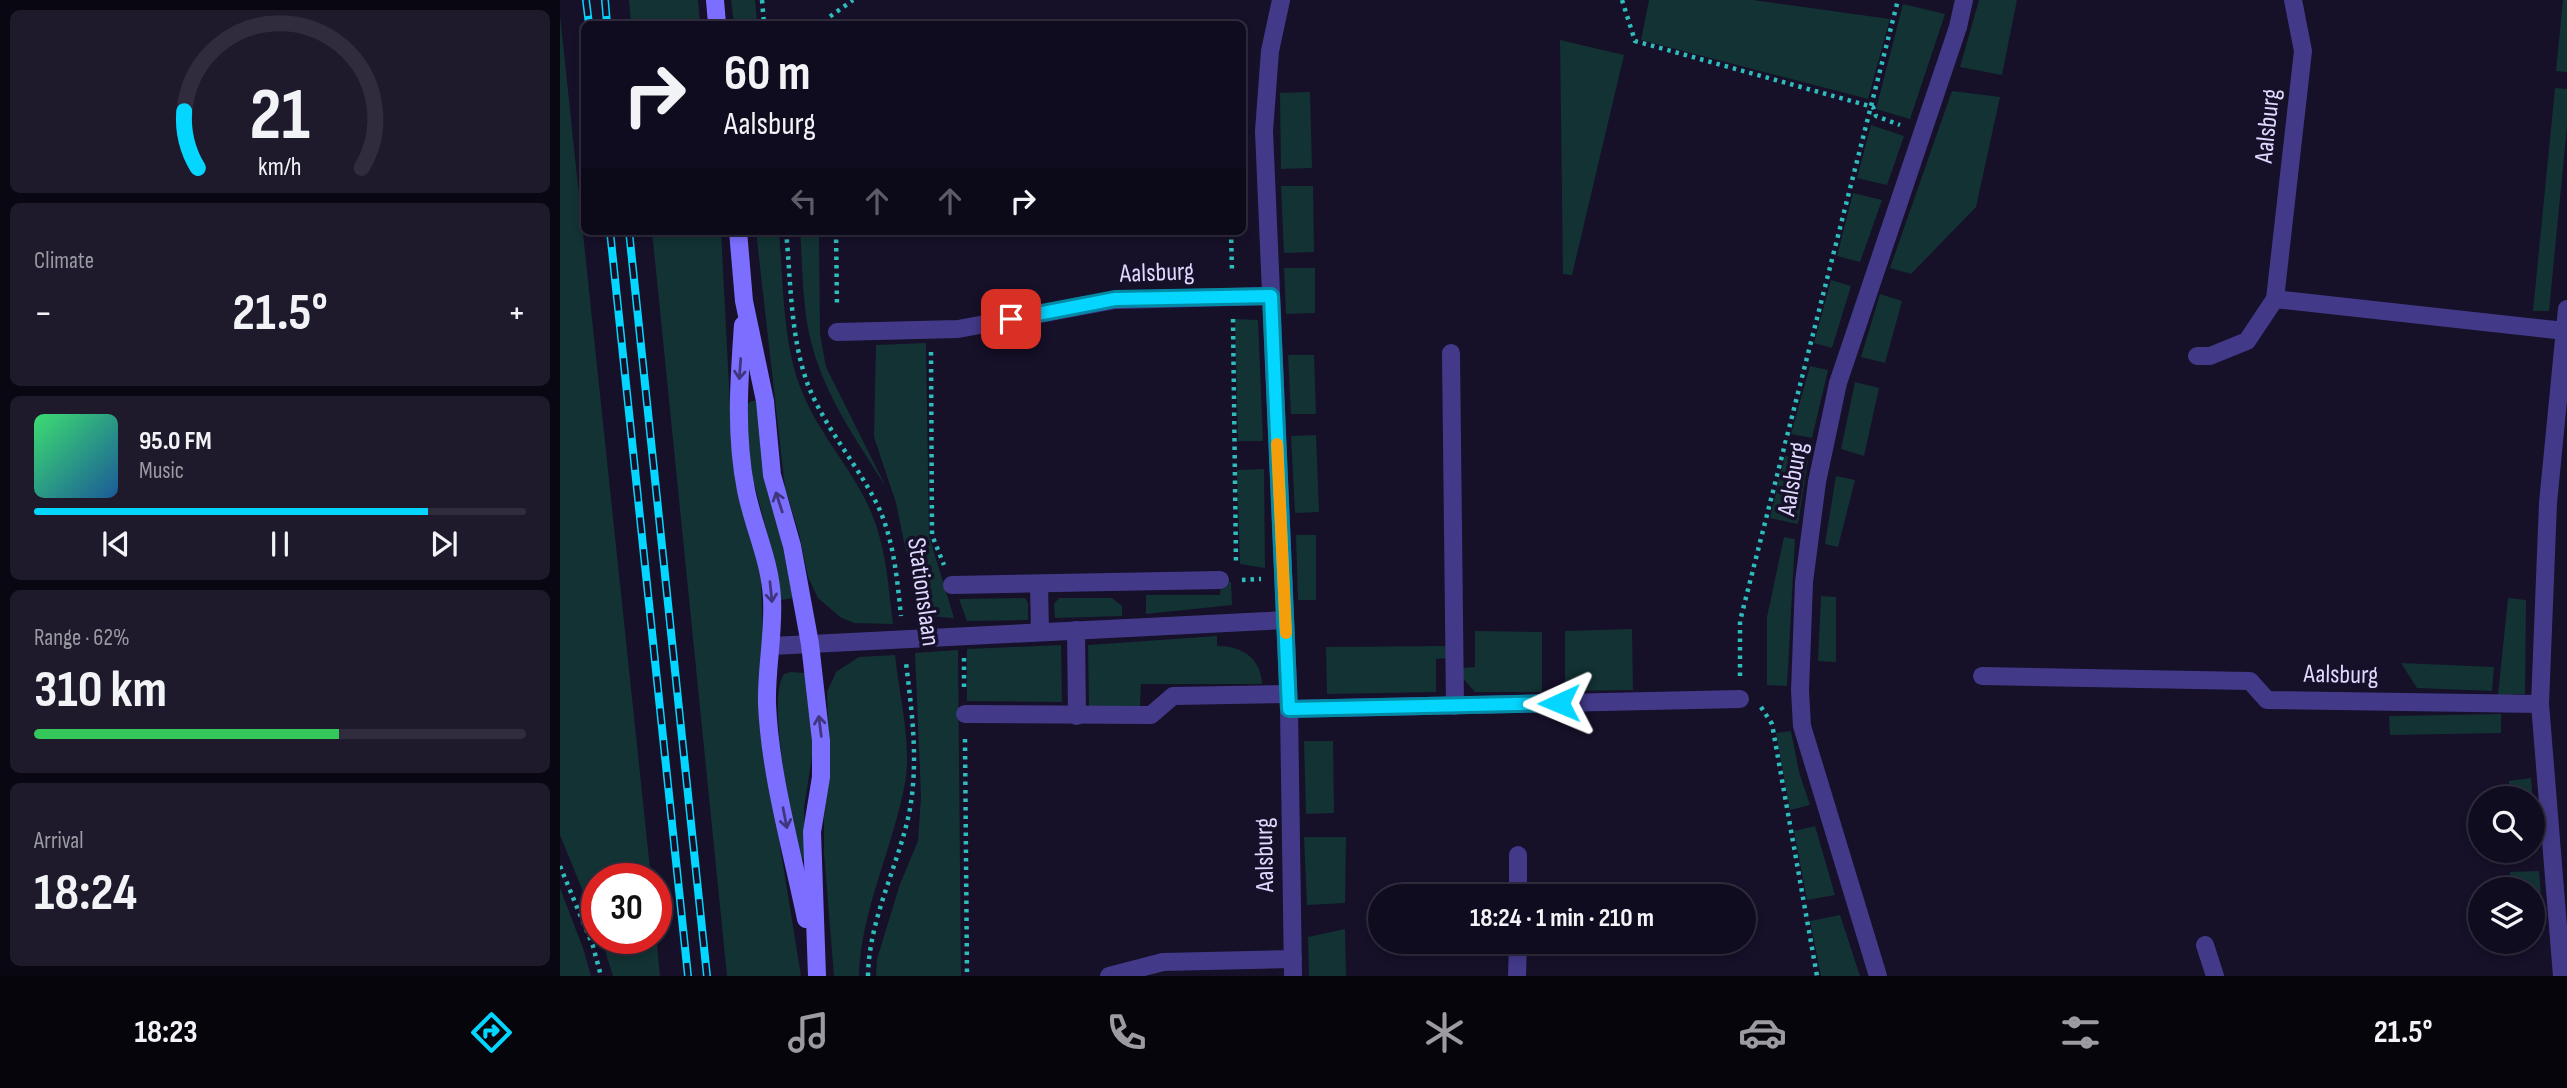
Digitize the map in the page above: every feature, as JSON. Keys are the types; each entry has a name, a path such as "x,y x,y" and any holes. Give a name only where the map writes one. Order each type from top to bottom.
{"street":[{"path":"715,0 717,21"},
{"name":"Aalsburg","path":"1109,976 1163,962 1293,967 1288,701 1264,131 1270,51 1281,0"},
{"name":"Aalsburg","path":"1878,976 1802,726 1800,691 1804,582 1817,482 1838,383 1958,27 1964,0"},
{"name":"Aalsburg","path":"2197,356 2210,356 2247,341 2275,299 2303,51 2293,0"},
{"path":"737,235 744,301 765,401 772,475 792,546 810,644 821,741 821,777 812,832 816,970"},
{"name":"Aalsburg","path":"837,332 958,329 1115,299 1271,296"},
{"path":"2275,299 2565,338"},
{"path":"744,301 738,402 740,456 746,493 765,552 772,597 772,646 767,703 772,752 816,970"},
{"path":"2562,976 2564,946 2540,704 2548,503 2567,309"},
{"path":"1451,354 1455,706"},
{"path":"952,585 1228,580"},
{"path":"1039,583 1040,632"},
{"path":"772,646 1285,620"},
{"path":"1076,630 1077,716"},
{"name":"Aalsburg","path":"1982,676 2250,681 2267,701 2540,704"},
{"path":"965,714 1151,715 1173,696 1455,706 1740,699"},
{"path":"1518,855 1518,884"},
{"path":"2205,945 2215,976"},
{"path":"1517,976 1518,954"}],"path":[{"path":"762,0 764,21"},
{"path":"828,21 828,18 853,0"},
{"path":"1622,0 1635,41 1873,107"},
{"path":"1817,976 1772,724 1753,695 1740,699 1741,621 1898,0"},
{"path":"1873,107 1876,116 1922,133"},
{"name":"Stationslaan","path":"786,235 802,366 824,418 877,505 887,528 897,575 915,739 914,782 908,816 872,934 868,976"},
{"path":"836,235 837,332"},
{"path":"1231,235 1228,580 1283,579"},
{"path":"560,866 593,946 601,976"}],"green space":[{"path":"629,0 698,0 700,21 631,21"},
{"path":"731,0 755,0 757,21 734,21"},
{"path":"1649,0 1753,0 1890,19 1868,99 1641,40"},
{"path":"1979,0 2017,0 2002,75 1960,67"},
{"path":"2563,0 2567,0 2567,72 2556,71"},
{"path":"1903,4 1945,14 1910,119 1876,109"},
{"path":"560,15 581,235 583,235 649,863 581,863 581,887 560,835"},
{"path":"1560,40 1624,55 1572,275 1563,274"},
{"path":"2555,88 2567,89 2567,126 2549,311 2533,311"},
{"path":"1952,91 2000,97 1976,207 1911,274 1890,268"},
{"path":"1310,92 1312,168 1281,169 1280,93"},
{"path":"1871,125 1904,136 1887,185 1857,178"},
{"path":"1281,186 1313,186 1314,252 1284,253"},
{"path":"1853,193 1882,200 1860,262 1837,256"},
{"path":"652,235 721,235 732,444 761,578 763,639 759,681 760,722 801,976 727,976"},
{"path":"756,235 779,235 785,312 795,372 816,419 860,490 874,519 885,563 893,624 854,623 840,617 818,598 808,577 799,533 785,488"},
{"path":"800,235 819,235 820,334 826,367 886,487 845,421 819,368 807,320"},
{"path":"1284,268 1315,268 1315,313 1286,314"},
{"path":"1831,280 1851,286 1832,348 1814,343"},
{"path":"1880,294 1902,301 1885,363 1861,357"},
{"path":"1235,319 1258,320 1263,441 1238,441"},
{"path":"926,343 929,536 954,618 926,616 917,604 896,503 874,437 876,345"},
{"path":"1288,355 1314,355 1316,414 1291,414"},
{"path":"1810,366 1828,370 1812,438 1791,434"},
{"path":"1855,382 1879,388 1864,456 1841,449"},
{"path":"752,401 758,403 767,491 777,520 793,598 781,600 779,596 775,562 754,483 746,405"},
{"path":"1316,435 1319,512 1295,513 1291,436"},
{"path":"1785,456 1808,460 1798,524 1770,518"},
{"path":"1264,469 1265,568 1240,564 1237,470"},
{"path":"1836,476 1855,480 1838,547 1825,544"},
{"path":"1296,535 1316,535 1316,600 1298,600"},
{"path":"1784,537 1795,539 1787,686 1767,685 1767,617"},
{"path":"1221,582 1231,582 1232,605 1146,614 1146,595 1220,595"},
{"path":"1821,596 1836,597 1836,662 1818,661"},
{"path":"1025,598 1028,603 1028,620 967,621 959,599"},
{"path":"1059,598 1112,598 1122,606 1122,616 1055,618 1054,604"},
{"path":"2508,598 2526,600 2525,694 2498,695"},
{"path":"1632,629 1633,690 1565,691 1565,631"},
{"path":"1475,631 1542,632 1542,692 1475,692 1462,677 1462,668 1475,667"},
{"path":"1217,636 1217,646 1242,651 1254,661 1262,684 1141,684 1140,707 1089,708 1088,645"},
{"path":"1061,645 1062,702 967,701 967,649"},
{"path":"1448,646 1449,658 1436,659 1436,692 1327,694 1326,647"},
{"path":"958,650 961,976 876,976 877,959 900,884 918,841 921,797 915,653"},
{"path":"895,655 906,736 905,783 865,927 859,976 834,976 824,854 824,817 830,769 827,692 836,672 859,657"},
{"path":"2401,663 2494,667 2492,691 2417,688"},
{"path":"805,673 813,750 804,808 806,858 803,859 799,857 779,734 779,688 784,674"},
{"path":"2501,714 2501,733 2390,735 2389,716"},
{"path":"1791,731 1799,772 1810,805 1790,810 1776,733"},
{"path":"1304,741 1333,741 1334,813 1306,814"},
{"path":"2531,778 2532,786 2509,786 2509,781"},
{"path":"1815,826 1835,895 1807,900 1794,831"},
{"path":"1304,837 1346,837 1345,903 1307,905"},
{"path":"2539,871 2540,877 2510,877 2510,872"},
{"path":"560,888 581,943 581,954 585,954 591,976 560,976"},
{"path":"1840,915 1860,976 1821,976 1810,921"},
{"path":"1345,929 1346,976 1309,976 1308,937"},
{"path":"606,954 658,954 660,976 613,976"}],"railway":[{"path":"586,0 589,21"},
{"path":"605,0 607,21"},
{"path":"610,235 688,976"},
{"path":"629,235 707,976"}],"slow traffic":[{"path":"1277,444 1286,633"}],"route":[{"path":"1011,319 1115,299 1271,296 1289,709 1559,703"}]}
